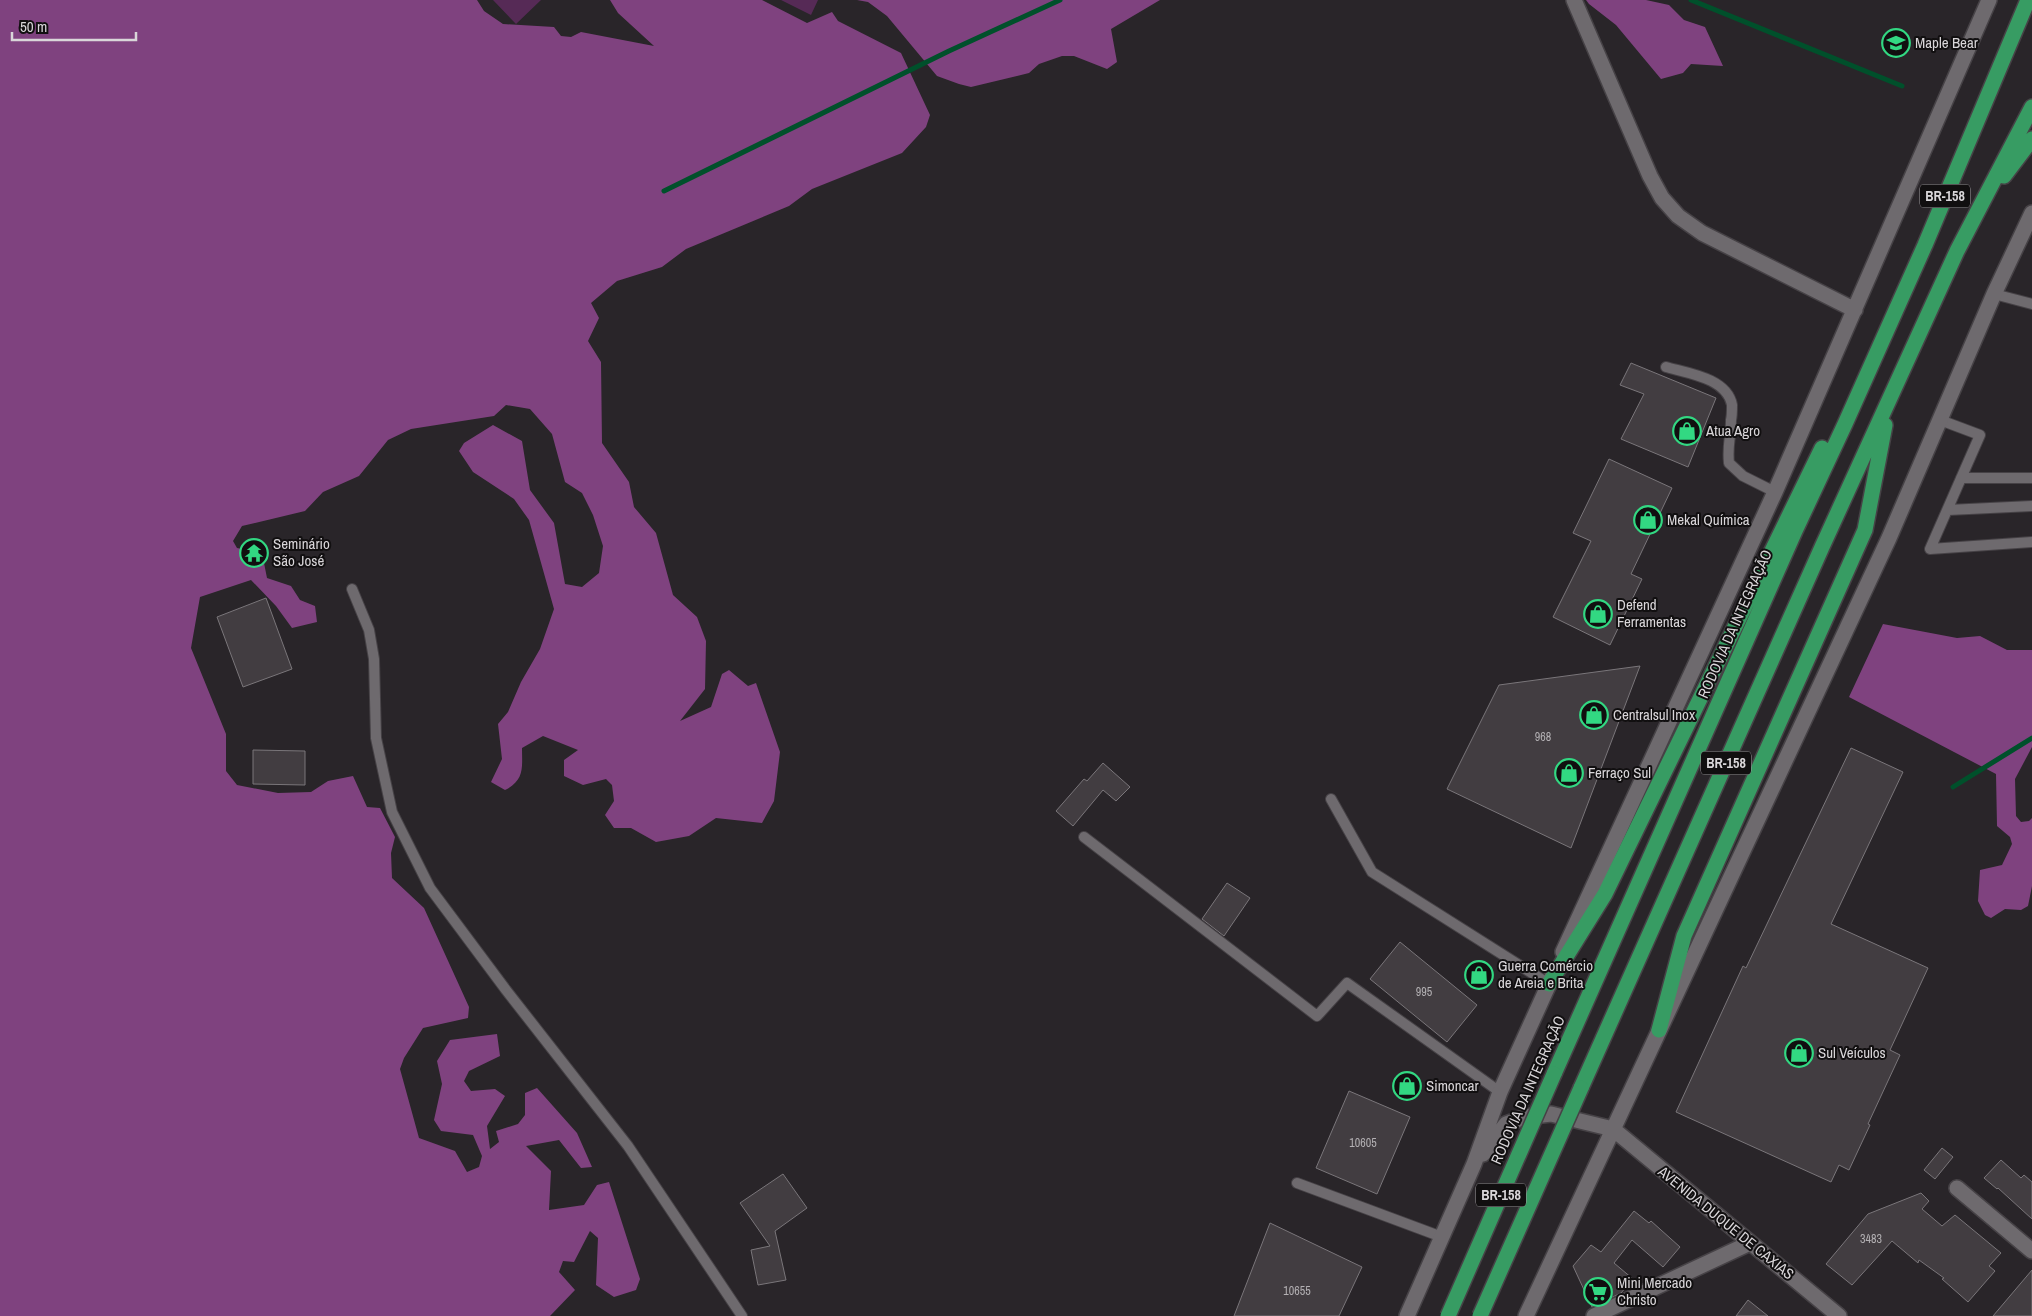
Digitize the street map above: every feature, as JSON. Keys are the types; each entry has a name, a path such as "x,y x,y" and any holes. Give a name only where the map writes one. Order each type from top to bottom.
{"highway":[{"name":"RODOVIA DA INTEGRAÇÃO","path":"1448,1316 1795,531 1925,245 2028,0"},
{"name":"BR-158","path":"1480,1316 1890,399 1958,251 2032,107"},
{"name":"BR-158","path":"1977,213 2032,138"},
{"name":"BR-158","path":"1549,984 1605,894 1836,420 1860,391"},
{"name":"BR-158","path":"1659,1030 1684,936 1865,530 1890,399"}],"main road":[{"path":"1574,0 1650,176 1662,198 1678,216 1702,233 1856,310"},
{"name":"BR-158","path":"1407,1316 1474,1164 1500,1092 1775,492 1856,310 1989,0"},
{"name":"BR-158","path":"1526,1316 1884,546 1994,294 2032,213"},
{"path":"1474,1164 1506,1124 1525,1117 1552,1114 1613,1129"},
{"name":"AVENIDA DUQUE DE CAXIAS","path":"1613,1129 1839,1316"},
{"path":"1957,1188 2032,1251"},
{"path":"1594,1316 1750,1243"}],"lane":[{"path":"1994,294 2032,304"},
{"path":"1666,367 1712,381 1724,391 1732,404 1727,447 1729,463 1743,476 1775,492"},
{"path":"1940,420 1980,435 1930,549 2032,542"},
{"path":"1961,478 2032,478"},
{"path":"1948,510 2032,506"},
{"path":"352,589 369,630 372,650 376,738 392,812 430,888 506,990 628,1146 742,1316"},
{"path":"1331,799 1372,872 1549,984"},
{"path":"1084,837 1317,1016 1347,983 1500,1092"},
{"path":"1297,1183 1442,1237"}],"shaded area":[{"path":"0,0 477,0 484,11 503,24 554,27 561,36 571,37 581,32 654,46 618,13 610,0 762,0 807,23 832,12 838,21 901,53 930,115 926,127 902,153 812,189 789,206 686,249 662,267 617,281 591,303 599,318 588,341 601,362 602,443 629,482 634,507 656,533 673,595 697,617 706,641 705,689 680,721 711,707 722,674 729,670 748,686 756,683 780,752 774,801 762,823 716,818 689,836 656,842 631,828 614,828 605,815 614,801 612,785 606,779 583,785 564,776 564,760 578,750 543,736 522,748 521,772 516,782 505,790 491,782 502,759 498,724 508,712 521,682 540,649 554,609 529,520 514,499 473,472 459,451 464,443 493,425 522,441 530,490 554,523 565,584 582,587 599,573 603,546 593,515 582,493 565,482 552,434 530,409 506,405 494,416 411,429 388,440 359,476 323,492 305,511 242,526 233,541 237,548 262,553 267,578 291,586 300,600 315,606 317,622 292,628 276,606 251,580 200,597 191,648 226,734 226,771 237,785 278,793 311,792 328,781 353,776 367,807 380,808 395,837 391,853 392,878 424,908 469,1007 468,1018 423,1028 404,1058 400,1069 419,1138 455,1151 467,1172 479,1167 482,1156 473,1135 441,1131 434,1120 442,1084 437,1061 450,1040 497,1034 500,1056 469,1071 464,1081 471,1091 495,1089 505,1096 487,1126 490,1149 499,1142 496,1131 518,1124 525,1115 525,1093 537,1088 577,1133 592,1167 581,1168 559,1140 526,1146 551,1171 549,1210 584,1205 597,1185 609,1182 640,1279 636,1290 614,1297 596,1285 598,1238 590,1231 574,1262 563,1261 559,1272 575,1290 550,1316 0,1316"},
{"path":"493,0 541,0 516,24"},
{"path":"781,0 818,0 811,15"},
{"path":"857,0 1160,0 1111,29 1117,62 1107,69 1074,56 1062,56 1039,64 1029,73 971,87 937,76 887,16 868,2"},
{"path":"1586,0 1646,0 1669,5 1684,20 1705,27 1723,66 1691,64 1683,73 1661,79 1616,25"},
{"path":"1883,624 1957,638 1980,636 2007,650 2032,650 2032,747 2015,779 2016,816 2021,822 2029,821 2032,818 2032,886 2028,906 2021,910 2005,909 1991,918 1985,915 1978,901 1980,870 2002,865 2012,844 2010,837 1997,826 1996,774 1849,697"}],"building":[{"path":"1631,363 1716,398 1688,467 1621,439 1644,394 1620,385"},
{"path":"1609,459 1672,488 1631,574 1642,579 1610,645 1553,617 1591,541 1573,533"},
{"path":"266,598 292,669 243,687 217,617"},
{"path":"1640,666 1571,848 1447,789 1499,685"},
{"name":"Sul Veículos","path":"1851,748 1903,772 1831,924 1928,968 1890,1050 1900,1055 1868,1124 1870,1125 1849,1170 1839,1165 1831,1182 1676,1112 1743,966 1746,968"},
{"path":"253,750 305,751 305,785 253,784"},
{"path":"1103,763 1130,787 1116,801 1103,790 1073,826 1056,811 1084,779 1087,781"},
{"path":"1227,883 1250,898 1224,936 1202,919"},
{"path":"1400,942 1477,1005 1447,1042 1370,979"},
{"path":"1349,1091 1410,1117 1377,1194 1316,1168"},
{"path":"1942,1148 1953,1157 1935,1179 1924,1170"},
{"path":"2001,1160 2021,1178 2024,1175 2032,1182 2032,1219 1984,1178"},
{"path":"783,1174 807,1208 775,1231 786,1280 758,1285 751,1250 770,1246 740,1203"},
{"path":"1921,1193 1929,1201 1922,1209 1942,1226 1955,1215 2001,1253 1989,1266 1995,1271 1968,1302 1942,1279 1944,1278 1919,1260 1918,1263 1892,1241 1852,1285 1826,1264 1868,1214"},
{"path":"1634,1211 1649,1223 1651,1221 1680,1247 1663,1267 1632,1240 1614,1263 1633,1279 1621,1293 1592,1307 1573,1266 1591,1245 1601,1252"},
{"path":"1270,1223 1362,1267 1339,1316 1234,1316"},
{"path":"2032,1270 2032,1316 1993,1316"},
{"path":"1748,1300 1768,1316 1736,1316"}],"waterway":[{"path":"664,191 949,51 1060,0"},
{"path":"1691,0 1902,86"},
{"path":"1953,787 2032,738"}],"place":[{"name":"Maple Bear","path":"1896,43"},
{"name":"Atua Agro","path":"1687,431"},
{"name":"Mekal Química","path":"1648,520"},
{"name":"Seminário São José","path":"254,553"},
{"name":"Defend Ferramentas","path":"1598,614"},
{"name":"Centralsul Inox","path":"1594,715"},
{"name":"Ferraço Sul","path":"1569,773"},
{"name":"Guerra Comércio de Areia e Brita","path":"1479,975"},
{"name":"Sul Veículos","path":"1799,1053"},
{"name":"Simoncar","path":"1407,1086"},
{"name":"Mini Mercado Christo","path":"1598,1292"}]}
